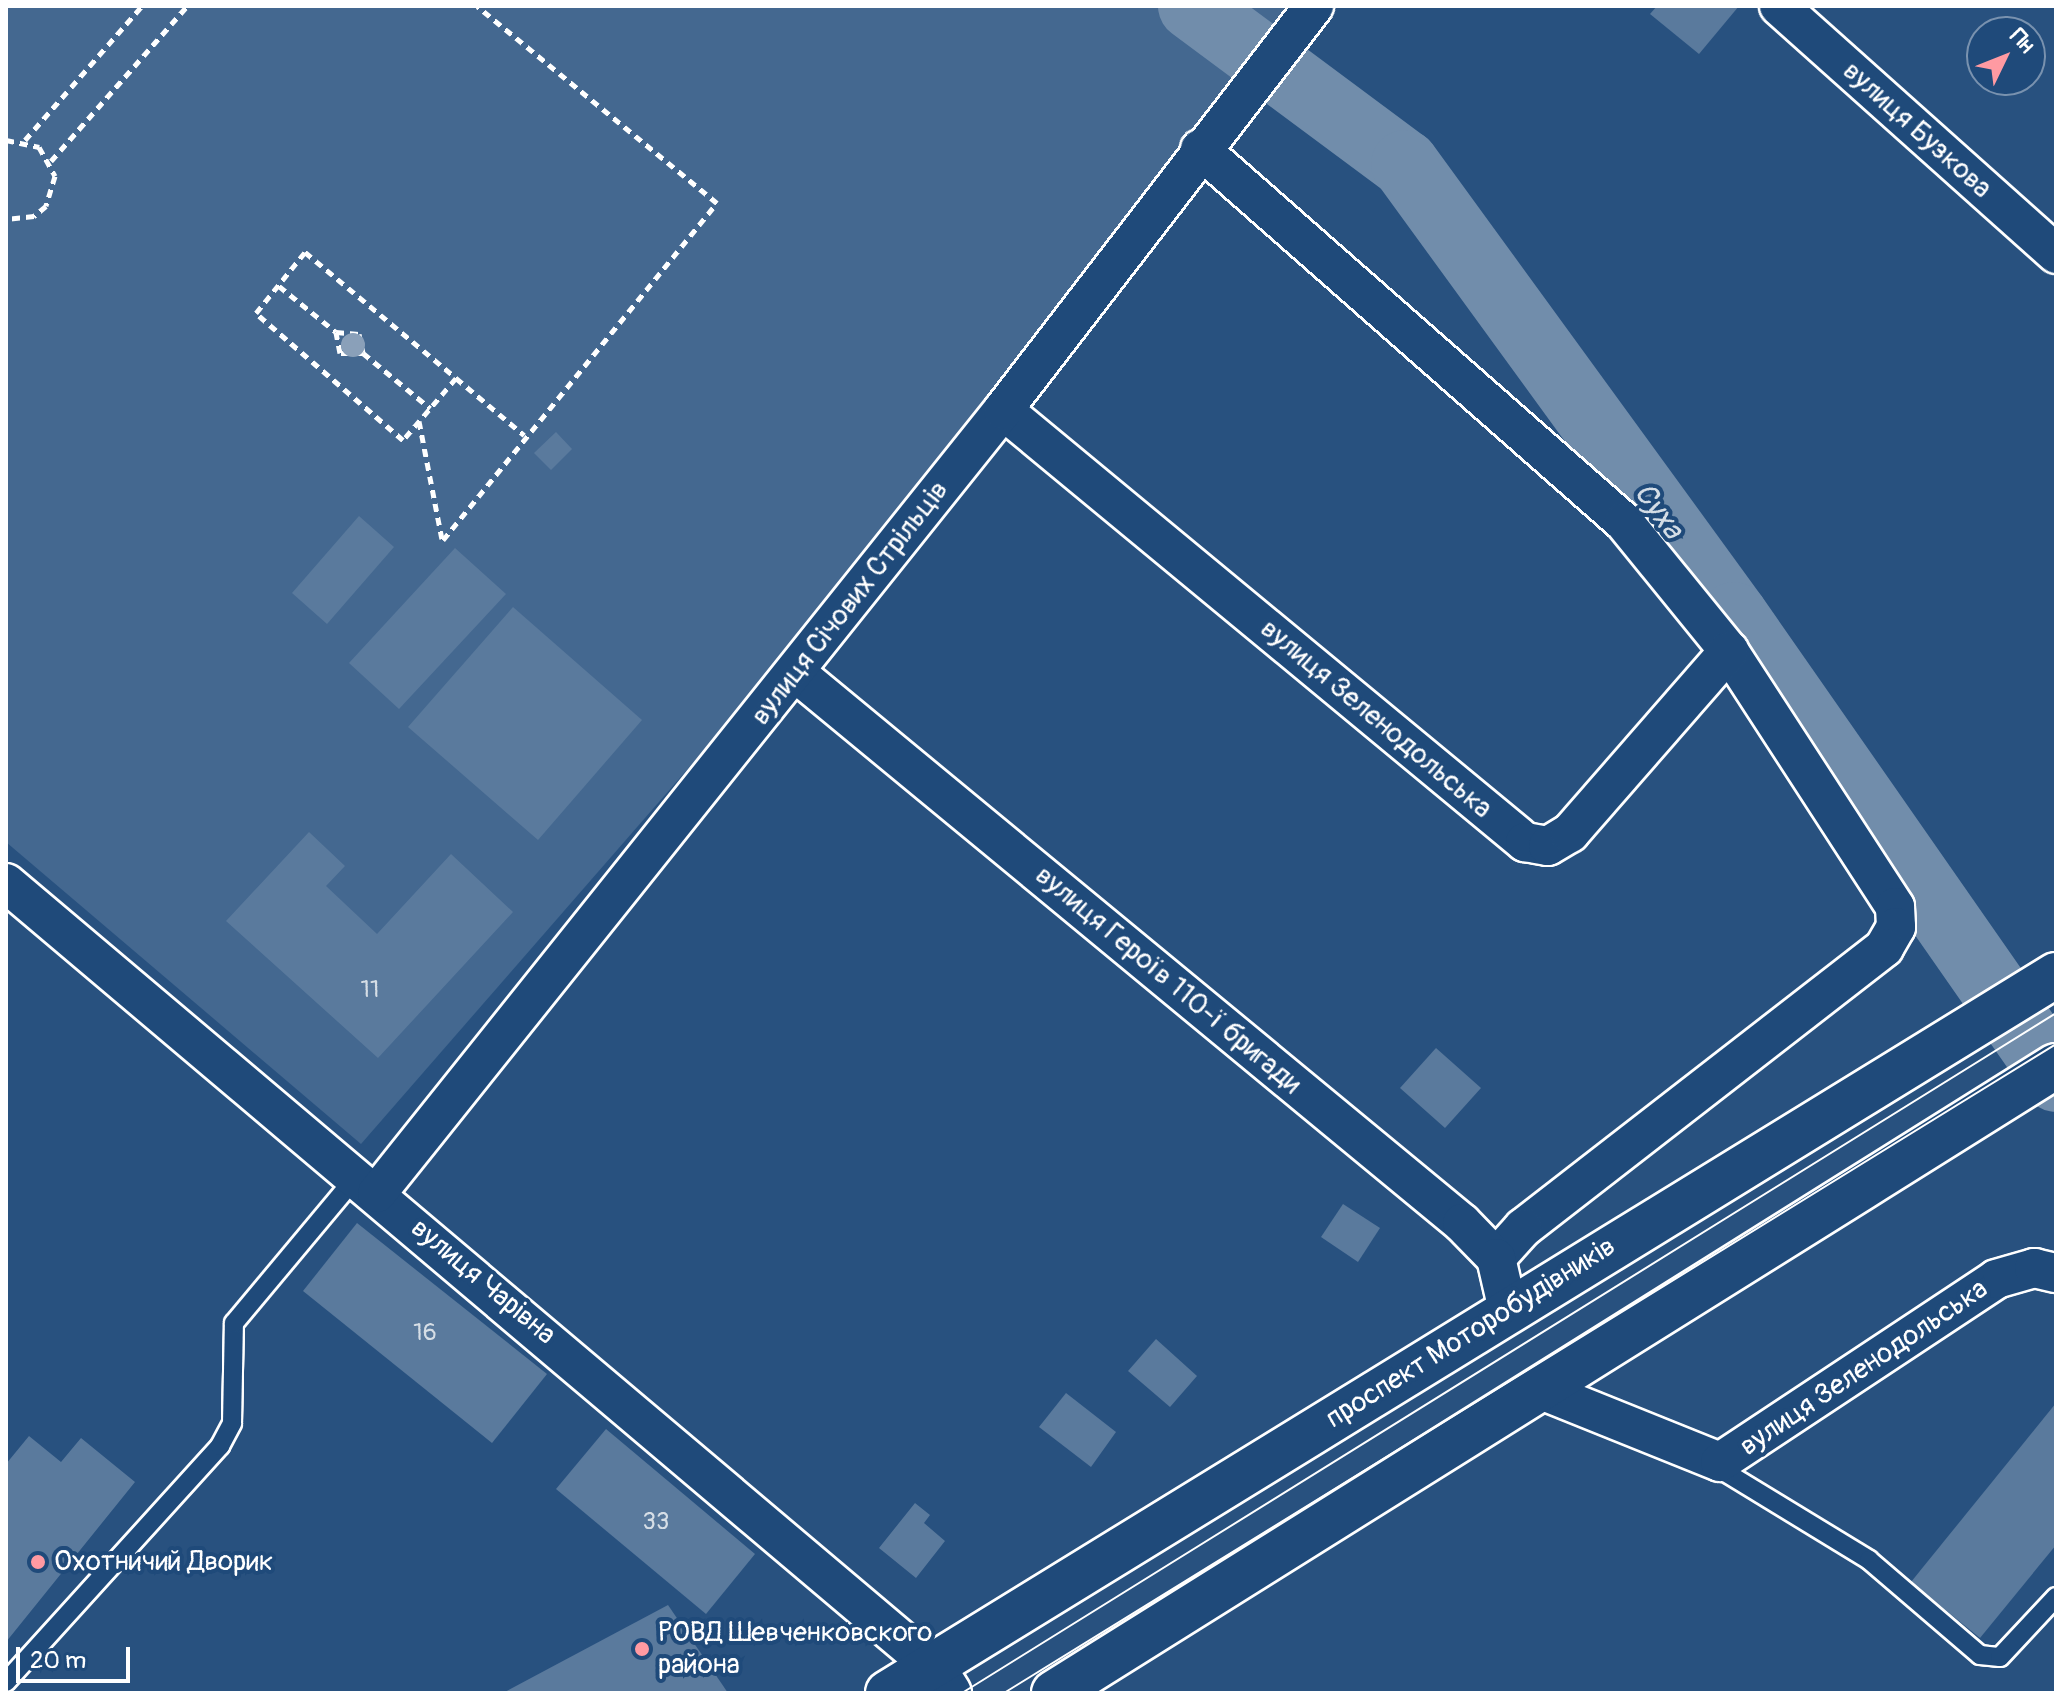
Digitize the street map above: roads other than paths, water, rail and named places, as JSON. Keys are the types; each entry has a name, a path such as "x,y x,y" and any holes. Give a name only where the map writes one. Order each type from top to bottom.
{"main road":[{"name":"проспект Моторобудівників","path":"888,1693 940,1680 1508,1310 2056,975"},
{"path":"1054,1693 2056,1066"}],"street":[{"name":"вулиця Січових Стрільців","path":"367,1185 795,672 1003,410 1200,149 1314,6"},
{"name":"вулиця Бузкова","path":"1779,6 2056,254"},
{"path":"1200,149 1624,522 1729,651 1886,890 1896,927 1884,948 1523,1228 1496,1258 1508,1310"},
{"name":"вулиця Зеленодольська","path":"1003,410 1525,842 1548,846 1570,833 1729,651"},
{"name":"вулиця Героїв 110-ї бригади","path":"795,672 1496,1258"},
{"name":"вулиця Чарівна","path":"6,883 367,1185 940,1680"},
{"name":"вулиця Зеленодольська","path":"1541,1390 1709,1462 1731,1458 1996,1279 2034,1268 2056,1273"}],"lane":[{"path":"6,1682 220,1446 232,1423 234,1323 367,1185"},
{"path":"1709,1462 1869,1560 1980,1655 2000,1657 2056,1597"}],"waterway":[{"name":"Суха","path":"1192,6 1405,164 1734,616 2056,1078"}],"tram line":[{"path":"962,1693 2056,1013"},
{"path":"1004,1693 2056,1044"}],"place":[{"name":"Охотничий Дворик","path":"38,1562"},
{"name":"РОВД Шевченковского района","path":"642,1649"}]}
